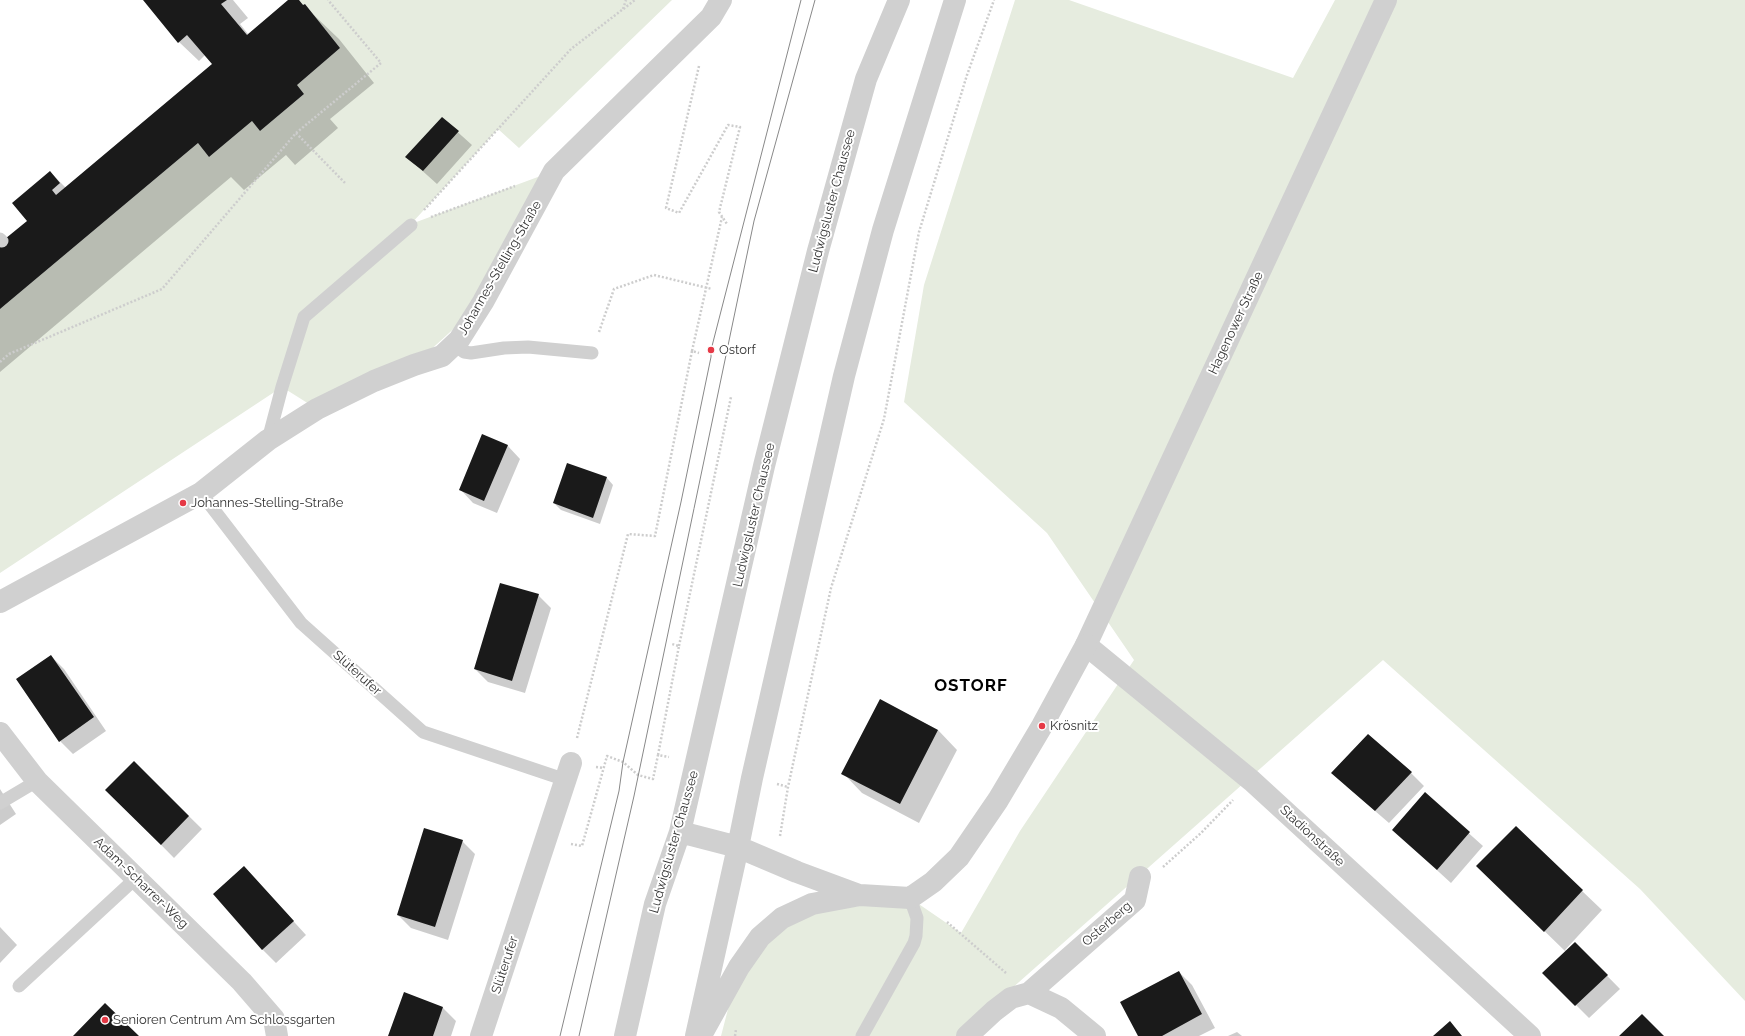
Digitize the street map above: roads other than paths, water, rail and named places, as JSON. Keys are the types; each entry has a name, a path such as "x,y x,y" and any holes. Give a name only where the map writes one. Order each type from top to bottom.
{"street":[{"name":"Johannes-Stelling-Straße","path":"0,602 201,493 268,440 317,409 374,381 414,365 442,356 454,345 483,302 554,171 710,17 721,0"},
{"name":"Ludwigsluster Chaussee","path":"625,1036 655,904 680,832 764,466 818,251 866,79 899,0"},
{"path":"696,1036 752,778 844,376 883,230 955,0"},
{"name":"Hagenower Straße","path":"910,898 933,882 959,857 998,800 1042,726 1086,645 1386,0"},
{"name":"Stadionstraße","path":"1086,645 1252,781 1530,1036"},
{"name":"Adam-Scharrer-Weg","path":"0,733 37,781 242,982 274,1019 277,1036"},
{"name":"Slüterufer","path":"481,1036 568,772"},
{"path":"680,832 738,847 797,872 860,895"},
{"name":"Osterberg","path":"967,1036 994,1011 1011,998 1029,993 1135,900 1140,877"},
{"path":"701,1036 739,967 760,937 782,918 812,904 860,895 910,898"},
{"path":"1029,993 1060,1008 1095,1036"}],"lane":[{"path":"268,440 282,387 304,317 411,225"},
{"path":"454,345 464,352 471,353 504,348 528,347 592,353"},
{"name":"Slüterufer","path":"201,493 301,623 423,732 568,772"},
{"path":"0,802 37,781"},
{"path":"19,986 136,878"},
{"path":"862,1036 914,943 917,918 910,898"}],"tram line":[{"path":"560,1036 619,791 623,762 681,502 711,357 711,350 801,0"},
{"path":"579,1036 634,796 754,221 815,0"}],"place":[{"name":"Ostorf","path":"711,350"},
{"name":"Johannes-Stelling-Straße","path":"183,503"},
{"name":"Krösnitz","path":"1042,726"},
{"name":"Senioren Centrum Am Schlossgarten","path":"105,1020"}],"district":[{"name":"OSTORF","path":"971,686"}]}
